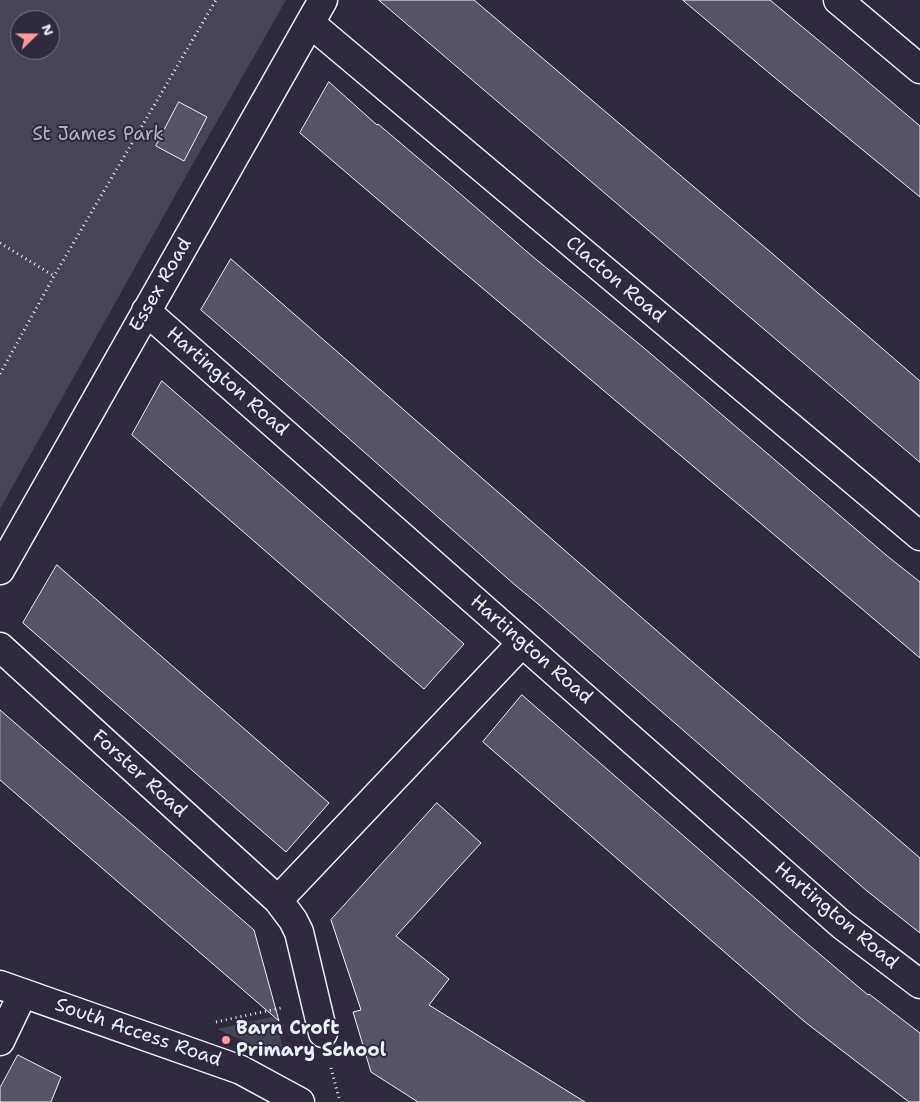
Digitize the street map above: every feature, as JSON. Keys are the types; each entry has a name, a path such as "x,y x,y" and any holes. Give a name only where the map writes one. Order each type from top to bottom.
{"street":[{"path":"838,0 920,69"},
{"name":"Essex Road","path":"0,570 316,11"},
{"name":"Clacton Road","path":"316,11 920,536"},
{"name":"Hartington Road","path":"146,311 842,925 920,984"},
{"path":"278,900 522,643"},
{"name":"Forster Road","path":"0,647 278,900 293,920 299,932 323,1033"},
{"path":"0,1041 11,989"},
{"name":"South Access Road","path":"11,989 241,1070 300,1102"}],"path":[{"path":"0,374 54,276 216,0"},
{"path":"0,243 54,276"},
{"path":"213,1023 315,1001"}],"green space":[{"name":"St James Park","path":"0,0 286,0 0,509"},
{"path":"276,1016 285,1059 217,1029"}],"building":[{"path":"379,0 474,0 767,249 920,381 920,462"},
{"path":"683,0 770,0 841,59 920,126 920,197 768,72"},
{"path":"329,82 377,125 920,582 920,658 300,133"},
{"path":"179,102 207,117 184,161 156,146"},
{"path":"231,259 920,858 920,933 867,891 201,310"},
{"path":"162,381 464,644 424,689 132,435"},
{"path":"57,565 329,803 286,852 23,623"},
{"path":"522,695 803,940 868,995 920,1033 920,1102 909,1102 805,1022 483,742"},
{"path":"0,710 254,930 279,1021 0,780"},
{"path":"437,803 481,843 396,936 449,979 429,1005 585,1102 418,1102 371,1072 353,1012 361,1010 331,920"},
{"path":"18,1055 61,1077 51,1102 0,1102 0,1088"}],"place":[{"name":"Barn Croft Primary School","path":"226,1040"}]}
